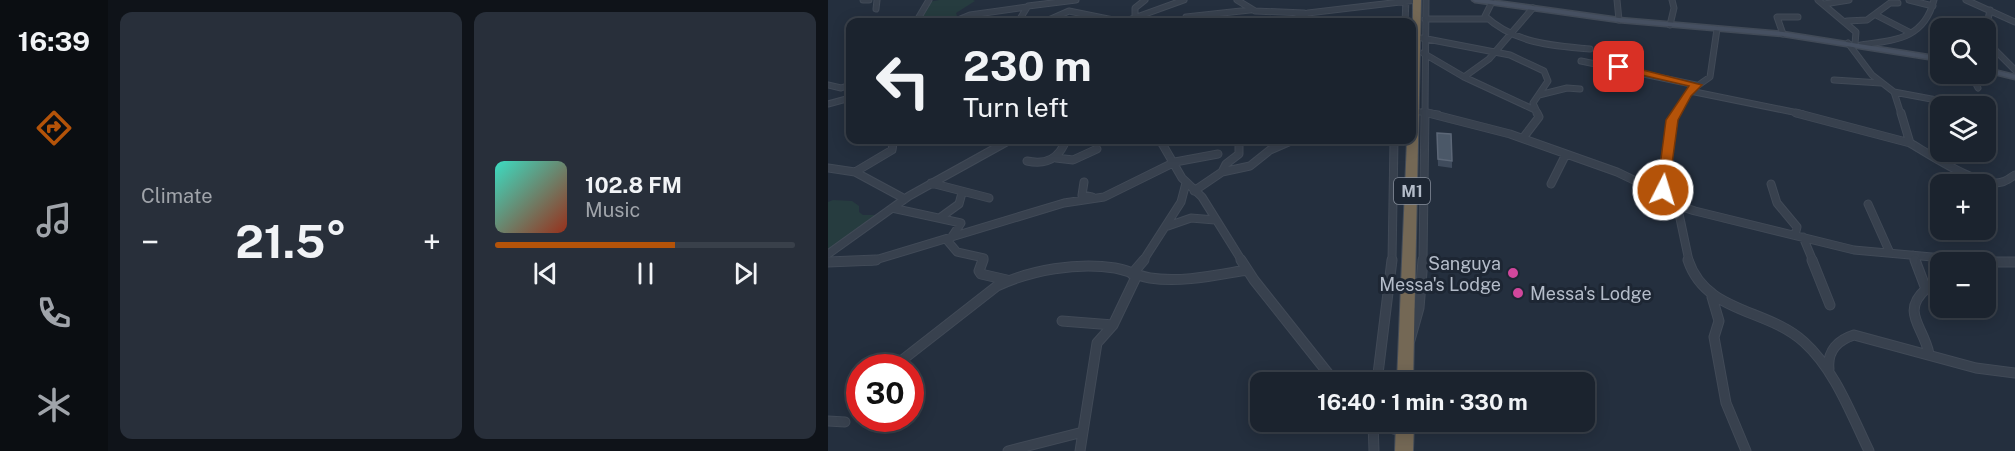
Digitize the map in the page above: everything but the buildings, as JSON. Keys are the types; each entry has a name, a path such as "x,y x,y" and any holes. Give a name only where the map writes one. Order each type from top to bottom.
{"highway":[{"name":"M1","path":"1405,372 1418,111 1420,45 1417,0"},
{"path":"1404,451 1405,432"}],"street":[{"path":"863,0 869,0"},
{"path":"876,9 878,0"},
{"path":"918,18 929,0"},
{"path":"963,18 970,15 1076,0"},
{"path":"1134,18 1137,0"},
{"path":"1135,8 1145,0"},
{"path":"1141,18 1185,0"},
{"path":"1237,0 1250,10"},
{"path":"1405,18 1406,0"},
{"path":"1185,17 1250,10 1308,13 1417,0"},
{"path":"1420,45 1426,0"},
{"path":"1475,0 1619,20 1783,34 1930,57"},
{"path":"1617,0 1619,20"},
{"path":"1670,25 1674,8 1672,0"},
{"path":"1818,0 1856,32 1855,44 1872,75 1894,92 1930,99"},
{"path":"1824,4 1849,0"},
{"path":"1855,44 1911,33 1924,27 1934,3 1909,0"},
{"path":"1966,0 2015,22"},
{"path":"1486,19 1490,1"},
{"path":"1845,21 1865,21 1890,3 1898,3"},
{"path":"1020,18 1027,7"},
{"path":"1464,77 1496,52 1533,8"},
{"path":"1988,18 1990,10"},
{"path":"1053,18 1069,11 1103,18"},
{"path":"1296,18 1308,13"},
{"path":"1876,15 1911,33"},
{"path":"1783,34 1777,17 1798,17"},
{"path":"1425,19 1486,19 1498,28 1541,45 1590,49"},
{"path":"1665,196 1662,184 1672,120 1690,91 1712,74 1717,29"},
{"path":"1420,45 1496,52 1527,60 1544,71 1549,78 1533,103 1535,110"},
{"path":"1420,45 1464,77 1539,113 1539,117 1523,138"},
{"path":"1996,51 2015,70"},
{"path":"1581,61 1696,85"},
{"path":"1996,72 2015,77"},
{"path":"1834,80 1882,83"},
{"path":"1976,84 1978,88"},
{"path":"828,86 846,85"},
{"path":"1539,95 1567,88 1580,89"},
{"path":"1690,91 1831,120 1910,143 1983,179 2001,183 2015,175"},
{"path":"1894,92 1910,143"},
{"path":"828,104 846,99"},
{"path":"1418,111 1457,117 1616,171 1674,202 1705,213 1854,250 1930,257"},
{"path":"855,172 892,150 893,144"},
{"path":"828,254 905,199 1003,144"},
{"path":"1056,158 1064,144"},
{"path":"1163,144 1186,183 1202,197 1247,270 1327,372"},
{"path":"1222,172 1226,164 1239,154 1239,144"},
{"path":"1194,191 1222,172 1250,166 1269,150 1283,144"},
{"path":"1378,372 1392,270 1394,144"},
{"path":"1027,161 1043,163 1056,158 1065,161 1078,160 1097,149"},
{"path":"828,262 872,261 1064,203 1113,194 1175,162 1218,154"},
{"path":"1551,184 1566,154"},
{"path":"828,168 855,172 883,183 905,199"},
{"path":"1084,182 1082,195 1096,198"},
{"path":"931,183 962,193 989,198"},
{"path":"1080,451 1098,343 1113,325 1135,275 1155,249 1184,197 1186,183"},
{"path":"1771,184 1774,201 1794,222 1830,305"},
{"path":"941,217 959,204 962,193"},
{"path":"1674,202 1678,210 1691,269 1712,297 1719,321 1714,337 1726,403 1746,451"},
{"path":"1868,204 1890,253"},
{"path":"892,208 961,223 949,238 951,249 963,256 984,258 979,271 981,274 1008,281"},
{"path":"1168,226 1191,218 1215,220"},
{"path":"1913,255 1926,289 1918,292 1913,303 1914,320 1929,346 1929,354"},
{"path":"1996,262 2015,262"},
{"path":"1996,264 2015,268"},
{"path":"910,354 997,286 1008,281 1073,266 1114,268 1135,275 1197,278 1247,270"},
{"path":"1712,297 1797,336 1829,370 1869,451"},
{"path":"1062,321 1113,325"},
{"path":"1829,370 1830,355 1841,339 1854,335 1976,368 2015,373"},
{"path":"828,421 845,422"},
{"path":"1008,451 1083,432"},
{"path":"1373,432 1374,451"}],"green space":[{"path":"975,1 956,13 957,16 954,18 922,18 922,12 928,2"},
{"path":"852,201 859,206 859,212 863,215 878,215 828,250 828,202"}],"place":[{"name":"Sanguya Messa's Lodge","path":"1513,273"},
{"name":"Messa's Lodge","path":"1518,293"}],"route":[{"path":"1619,67 1696,85 1686,94 1672,120 1663,190"}]}
